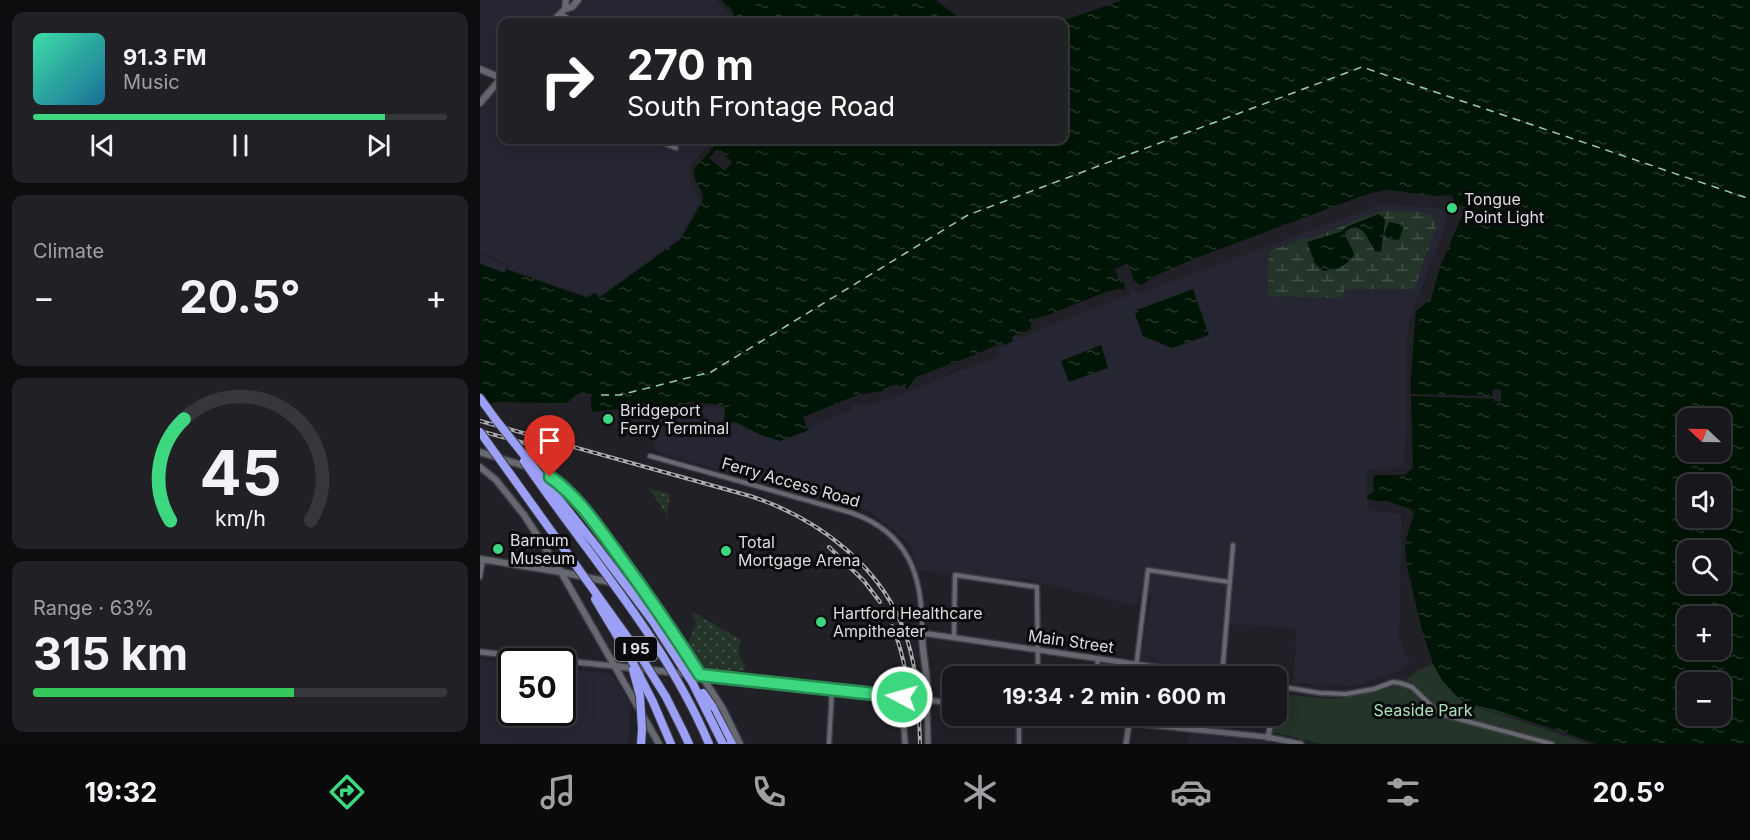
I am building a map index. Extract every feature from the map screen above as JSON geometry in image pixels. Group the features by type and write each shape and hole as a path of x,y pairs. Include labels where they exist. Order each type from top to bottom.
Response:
{"highway":[{"name":"I 95","path":"480,398 658,649 686,696 709,744"},
{"path":"496,420 608,561 712,706 732,744"},
{"name":"I 95","path":"480,432 646,665 688,744"},
{"path":"582,573 653,702 671,744"},
{"path":"619,638 636,682 641,703 641,744"},
{"path":"673,651 693,682 723,744"}],"main road":[{"path":"563,11 566,0"},
{"path":"556,18 578,0"},
{"path":"480,69 498,76"},
{"path":"480,103 498,83"},
{"path":"480,452 534,468 565,488 587,513 644,590 723,709 740,744"},
{"path":"480,467 496,480 524,515 561,572 659,744"},
{"path":"481,560 561,572 644,590"},
{"name":"Ferry Access Road","path":"922,633 922,653 928,681 927,700"},
{"path":"614,666 927,700"}],"street":[{"path":"563,11 569,18"},
{"path":"666,144 676,148"},
{"name":"Ferry Access Road","path":"650,456 852,513 877,525 897,543 912,563 920,594 922,633"},
{"path":"1223,666 1233,545"},
{"path":"480,576 481,560"},
{"path":"1136,664 1148,570 1229,582"},
{"path":"954,637 955,575 1037,587 1038,666"},
{"name":"Main Street","path":"922,633 1149,666"},
{"path":"480,652 614,666"},
{"path":"1097,666 1098,659"},
{"path":"1287,688 1338,694 1359,692 1400,682 1412,687 1440,714 1552,744"},
{"path":"829,744 832,690"},
{"path":"902,697 905,744"},
{"path":"928,744 927,700 942,702"},
{"path":"1019,726 1019,744"},
{"path":"1126,744 1129,726"},
{"path":"1157,726 1268,738 1301,744"},
{"path":"1268,738 1270,726"}],"shaded area":[{"path":"480,0 565,0 550,18 498,18 498,75 480,67"},
{"path":"577,0 715,0 732,18 561,18"},
{"path":"498,86 498,144 710,144 689,167 691,183 700,201 680,238 600,296 595,291 586,296 508,269 509,264 480,253 480,106"},
{"path":"1383,201 1443,206 1450,215 1446,233 1410,320 1407,335 1407,467 1402,510 1399,638 1409,663 1397,672 1353,686 1293,683 1297,628 1227,624 1224,666 1176,666 1142,661 1140,660 1151,596 1139,594 1137,606 1021,578 1020,580 918,570 910,544 868,510 800,494 657,452 653,443 659,412 687,413 689,406 725,408 724,420 780,441 809,430 811,423 847,404 999,356 996,349 1012,341 1011,337 1018,334 1019,337 1132,283 1139,291 1254,251"},
{"path":"480,255 508,265 505,273 480,264"},
{"path":"480,659 498,661 498,726 576,726 576,670 612,674 629,702 629,740 627,744 480,744"},
{"path":"1188,733 1260,741 1280,744 1187,744"}],"green space":[{"path":"1380,211 1420,212 1431,215 1437,225 1414,289 1345,289 1341,298 1268,296 1269,251 1312,238"},
{"path":"648,488 670,494 667,519 665,517 667,514"},
{"path":"691,611 741,640 739,654 746,666 743,671 701,669 687,647 696,623"},
{"name":"Seaside Park","path":"1433,664 1442,680 1468,704 1496,710 1595,744 1321,744 1273,732 1274,726 1287,726 1287,695 1334,699 1376,692 1400,684 1417,671"}],"water":[{"path":"721,0 936,0 959,18 735,18 732,10"},
{"path":"1103,0 1750,0 1750,744 1595,744 1496,710 1468,704 1457,697 1442,680 1433,664 1421,627 1406,562 1402,510 1390,510 1367,498 1367,495 1369,494 1370,472 1404,470 1416,308 1450,221 1447,209 1383,201 1139,291 1128,285 1127,293 1019,337 1018,334 1012,337 1013,341 996,349 999,356 875,401 854,402 812,423 809,430 780,441 761,435 738,423 724,420 725,408 721,405 689,406 687,410 662,410 654,405 592,412 590,393 577,394 567,403 497,402 480,406 480,264 505,273 506,269 587,298 595,293 599,298 681,239 703,200 694,169 716,144 1068,144 1068,18 1057,18"},
{"path":"1379,214 1385,221 1381,252 1375,251 1364,232 1351,228 1345,232 1354,256 1351,260 1328,271 1323,271 1315,264 1307,242 1340,232 1348,226"},
{"path":"1389,222 1404,225 1399,240 1386,239 1384,234"},
{"path":"1193,289 1209,335 1172,348 1143,336 1134,311"},
{"path":"1101,345 1108,368 1069,382 1061,361"}],"pier":[{"path":"1100,0 1123,0 1068,19 1041,18 1056,12 1065,13"},
{"path":"717,149 732,162 725,171 709,158"},
{"path":"1388,190 1438,196 1452,195 1455,204 1466,207 1440,267 1431,299 1413,316 1414,307 1447,216 1442,209 1383,204 1140,294 1130,287 1130,294 1125,300 1126,296 1020,339 1019,337 1020,333 1031,329 1031,320 1103,293 1117,289 1125,290 1124,282 1120,283 1115,269 1128,263 1134,278 1132,279 1141,285 1154,276 1196,258 1370,193"},
{"path":"1002,342 1004,345 996,349 999,356 993,360 948,374 929,384 874,404 853,405 850,411 813,424 808,431 803,417 857,395 883,391 897,384 898,386 907,383 905,388 907,389 916,377"},
{"path":"1410,363 1411,394 1492,396 1493,389 1501,390 1501,402 1494,401 1494,399 1411,396 1413,468 1405,475 1373,477 1374,491 1368,495 1366,484 1368,470 1404,466"},
{"path":"689,402 725,405 724,420 724,409 721,407 688,407 687,413 670,415 657,410 654,405 678,405"},
{"path":"1367,498 1387,501 1411,509 1414,514 1406,540 1404,568 1401,514 1371,510 1367,504"},
{"path":"1465,705 1564,732 1596,744 1589,744"}],"ferry route":[{"path":"601,395 620,395 711,372 968,215 1362,67 1750,199"}],"railway":[{"path":"480,421 750,496 800,518 824,532 866,568 897,613 914,665 920,744"},
{"path":"480,431 554,451"},
{"path":"829,547 864,581 880,602"},
{"path":"892,626 904,662 909,699"}],"place":[{"name":"Tongue Point Light","path":"1452,208"},
{"name":"Bridgeport Ferry Terminal","path":"608,419"},
{"name":"Barnum Museum","path":"498,549"},
{"name":"Total Mortgage Arena","path":"726,551"},
{"name":"Hartford Healthcare Ampitheater","path":"821,622"}],"route":[{"path":"550,477 565,488 587,513 644,590 700,675 902,697"}]}
